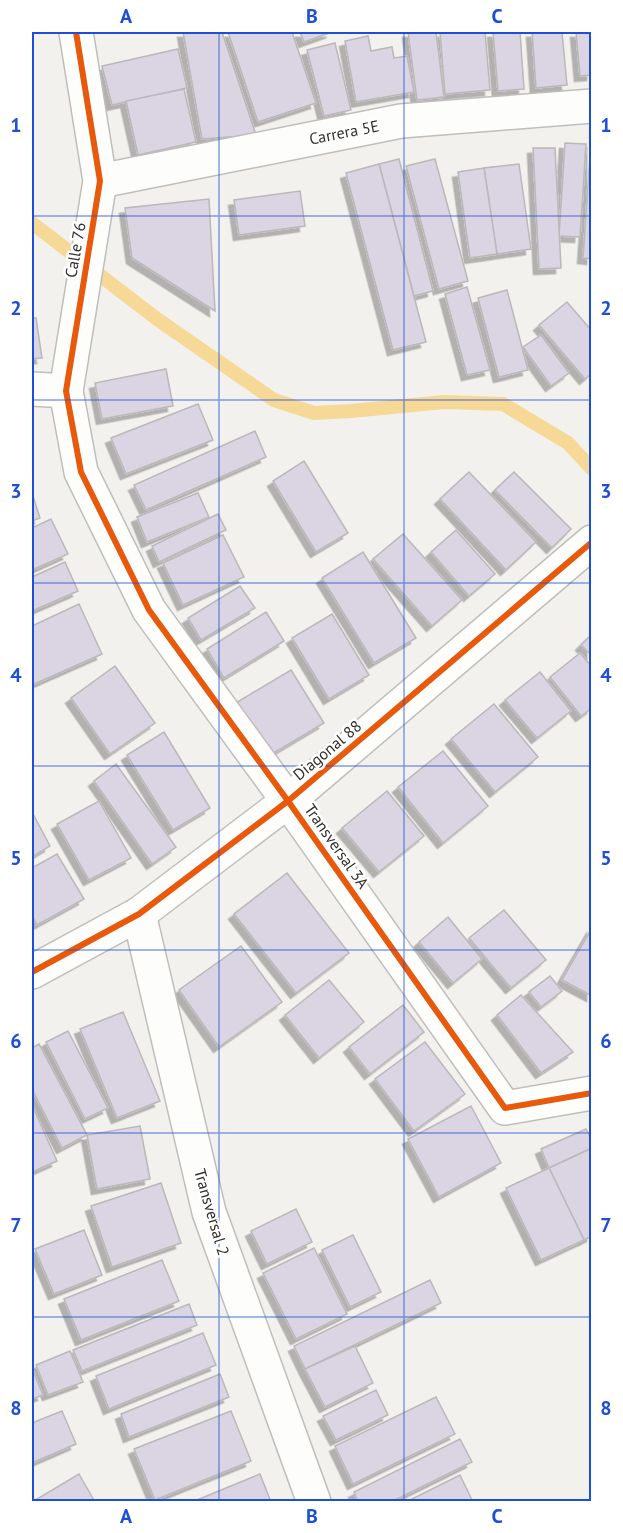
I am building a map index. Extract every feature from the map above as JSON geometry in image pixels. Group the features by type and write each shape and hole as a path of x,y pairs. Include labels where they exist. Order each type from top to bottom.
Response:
{"street":[{"name":"Calle 76","path":"76,32 100,181 66,391 81,472"},
{"name":"Carrera 5E","path":"100,181 401,121 591,106"},
{"path":"32,389 66,391"},
{"name":"Transversal 3A","path":"81,472 149,610 288,801 505,1108 591,1093"},
{"name":"Diagonal 88","path":"32,972 139,914 288,801 591,543"},
{"name":"Transversal 2","path":"139,914 209,1212 314,1502"}],"building":[{"path":"183,32 222,32 256,135 202,139"},
{"path":"228,32 292,32 316,103 258,122"},
{"path":"300,32 332,32 304,42"},
{"path":"408,32 436,32 444,97 417,100"},
{"path":"440,32 485,32 490,90 445,94"},
{"path":"493,32 520,32 524,89 498,91"},
{"path":"532,32 562,32 567,85 536,88"},
{"path":"576,32 592,32 592,75 580,76"},
{"path":"368,36 371,51 392,47 394,58 407,56 414,92 356,102 345,41"},
{"path":"335,43 351,110 324,116 307,50"},
{"path":"178,49 187,88 112,105 102,66"},
{"path":"184,89 196,142 138,155 126,101"},
{"path":"592,142 592,259 583,258"},
{"path":"565,143 586,144 580,237 559,236"},
{"path":"533,148 555,148 561,268 539,269"},
{"path":"399,159 433,291 414,296 379,164"},
{"path":"435,159 468,281 439,289 406,166"},
{"path":"379,164 426,342 393,350 346,173"},
{"path":"519,164 531,249 497,254 484,168"},
{"path":"484,168 497,254 470,258 458,172"},
{"path":"300,191 305,226 239,235 234,200"},
{"path":"209,199 215,311 132,258 125,208"},
{"path":"467,287 490,370 467,375 445,294"},
{"path":"507,290 528,370 499,377 478,298"},
{"path":"567,302 592,331 592,373 585,379 539,325"},
{"path":"32,318 36,318 42,358 32,359"},
{"path":"541,335 569,373 551,386 523,347"},
{"path":"166,369 173,406 102,419 95,383"},
{"path":"198,404 213,440 126,474 111,438"},
{"path":"255,431 266,457 146,510 134,485"},
{"path":"304,461 348,533 316,552 273,481"},
{"path":"469,472 536,542 506,570 440,499"},
{"path":"514,472 571,529 552,548 495,490"},
{"path":"32,493 40,518 32,521"},
{"path":"198,493 209,517 147,542 137,517"},
{"path":"218,514 226,530 159,562 152,546"},
{"path":"51,519 68,554 32,570 32,528"},
{"path":"456,530 495,574 469,596 431,552"},
{"path":"403,534 462,600 432,626 373,559"},
{"path":"223,535 244,577 183,605 163,563"},
{"path":"363,552 416,638 374,663 322,578"},
{"path":"65,562 78,591 32,611 32,577"},
{"path":"240,586 255,608 201,640 188,618"},
{"path":"79,604 102,654 32,685 32,626"},
{"path":"266,612 284,641 224,678 207,649"},
{"path":"332,614 369,675 329,699 292,638"},
{"path":"592,634 592,656 581,645"},
{"path":"580,653 592,667 592,708 581,716 550,677"},
{"path":"115,666 155,723 110,754 71,698"},
{"path":"291,670 324,723 267,757 234,704"},
{"path":"540,672 571,711 537,738 505,700"},
{"path":"494,704 538,757 495,792 451,739"},
{"path":"164,732 210,808 173,830 127,755"},
{"path":"443,751 488,806 443,843 398,787"},
{"path":"116,764 176,847 152,864 94,781"},
{"path":"387,791 424,836 379,872 342,828"},
{"path":"99,801 131,858 89,880 57,824"},
{"path":"32,812 50,846 32,857"},
{"path":"57,854 84,899 37,925 32,915 32,868"},
{"path":"287,873 349,953 296,993 234,914"},
{"path":"504,910 546,960 511,988 469,938"},
{"path":"448,917 482,959 453,983 419,942"},
{"path":"592,928 592,996 562,980"},
{"path":"241,946 282,1002 219,1047 179,990"},
{"path":"550,976 562,991 541,1007 529,992"},
{"path":"329,980 364,1022 319,1058 285,1015"},
{"path":"521,995 573,1052 541,1073 497,1015"},
{"path":"403,1005 424,1032 370,1074 349,1047"},
{"path":"123,1012 160,1101 117,1118 80,1029"},
{"path":"68,1031 108,1108 85,1119 46,1042"},
{"path":"425,1042 465,1094 414,1131 375,1079"},
{"path":"39,1044 87,1135 62,1148 32,1089 32,1048"},
{"path":"32,1105 57,1161 32,1172"},
{"path":"471,1106 501,1163 439,1197 408,1139"},
{"path":"140,1126 150,1179 97,1189 87,1135"},
{"path":"586,1129 592,1141 592,1148 549,1168 541,1149"},
{"path":"592,1148 592,1236 584,1240 549,1168"},
{"path":"549,1168 584,1240 541,1260 506,1188"},
{"path":"161,1183 181,1243 112,1267 91,1206"},
{"path":"296,1209 312,1242 267,1264 251,1231"},
{"path":"84,1230 102,1275 54,1294 35,1249"},
{"path":"353,1235 381,1292 350,1307 322,1250"},
{"path":"314,1248 347,1314 296,1339 263,1273"},
{"path":"162,1260 179,1301 81,1340 64,1299"},
{"path":"430,1280 441,1303 305,1369 294,1346"},
{"path":"189,1304 197,1325 82,1371 73,1350"},
{"path":"203,1333 216,1365 109,1409 96,1376"},
{"path":"355,1346 373,1383 325,1407 305,1369"},
{"path":"70,1351 83,1382 48,1395 36,1365"},
{"path":"32,1368 43,1395 32,1399"},
{"path":"220,1374 229,1397 129,1437 121,1414"},
{"path":"376,1390 388,1415 336,1440 323,1416"},
{"path":"436,1397 455,1434 353,1484 335,1446"},
{"path":"62,1411 76,1444 32,1463 32,1423"},
{"path":"231,1411 251,1461 155,1500 134,1449"},
{"path":"460,1439 472,1462 391,1502 358,1502 354,1492"},
{"path":"79,1474 95,1502 32,1502"},
{"path":"260,1474 271,1502 192,1502"},
{"path":"460,1475 473,1502 406,1502"}],"waterway":[{"path":"32,223 157,319 274,400 314,413 444,402 503,404 568,443 592,469"}],"cycle path":[{"path":"76,32 100,181 66,391 81,472 149,610 288,801 505,1108 592,1093"},
{"path":"32,972 139,914 288,801 592,542"}]}
